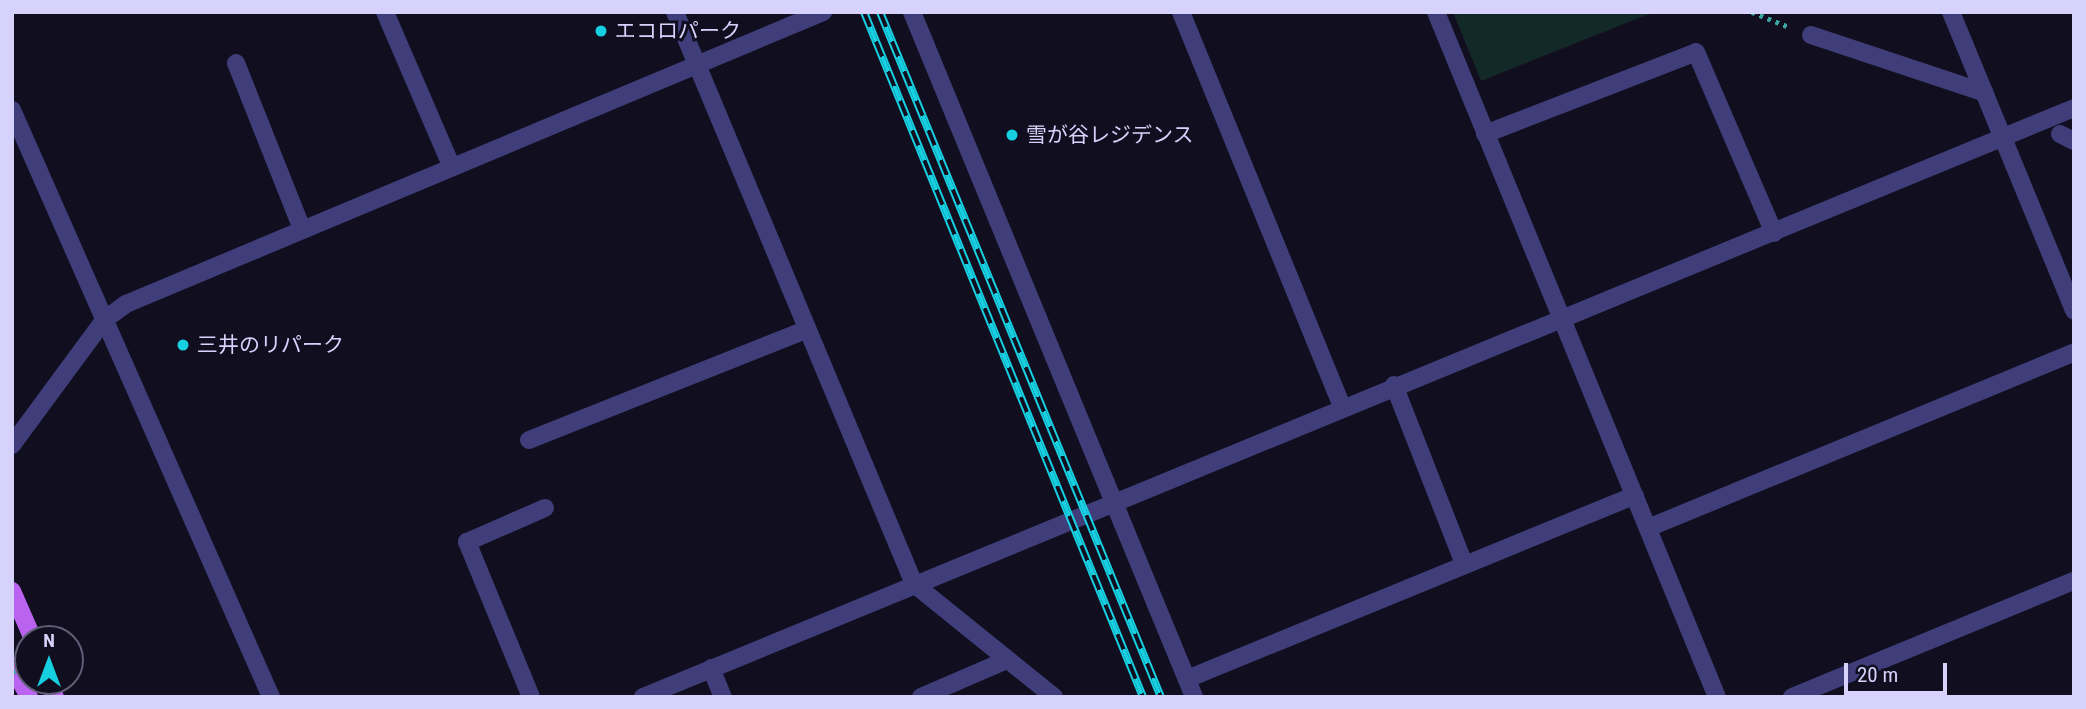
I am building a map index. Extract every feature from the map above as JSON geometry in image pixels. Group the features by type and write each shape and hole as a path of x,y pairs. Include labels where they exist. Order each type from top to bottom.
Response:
{"main road":[{"path":"12,591 27,625"},
{"path":"12,666 29,697"}],"street":[{"path":"385,12 450,165"},
{"path":"675,12 914,584 1054,697"},
{"path":"12,445 104,320 126,304 450,165 698,66 823,12"},
{"path":"912,12 1194,697"},
{"path":"1181,12 1342,407"},
{"path":"1436,12 1717,697"},
{"path":"1951,12 2072,305"},
{"path":"1811,35 1985,93"},
{"path":"1486,135 1696,52 1774,233"},
{"path":"236,63 302,229"},
{"path":"643,697 1112,501 1562,316 1774,233 2074,108"},
{"path":"12,110 271,697"},
{"path":"529,440 806,330"},
{"path":"1648,528 2074,352"},
{"path":"1394,385 1464,564"},
{"path":"1187,679 1635,495"},
{"path":"531,697 467,542 545,508"},
{"path":"1792,697 2074,581"},
{"path":"921,697 1007,660"},
{"path":"710,668 723,697"}],"path":[{"path":"1752,12 1811,35"}],"green space":[{"path":"1453,12 1654,12 1481,81"}],"railway":[{"path":"864,12 1143,697"},
{"path":"880,12 1161,697"}],"place":[{"name":"エコロパーク","path":"601,31"},
{"name":"雪が谷レジデンス","path":"1012,135"},
{"name":"三井のリパーク","path":"183,345"}]}
